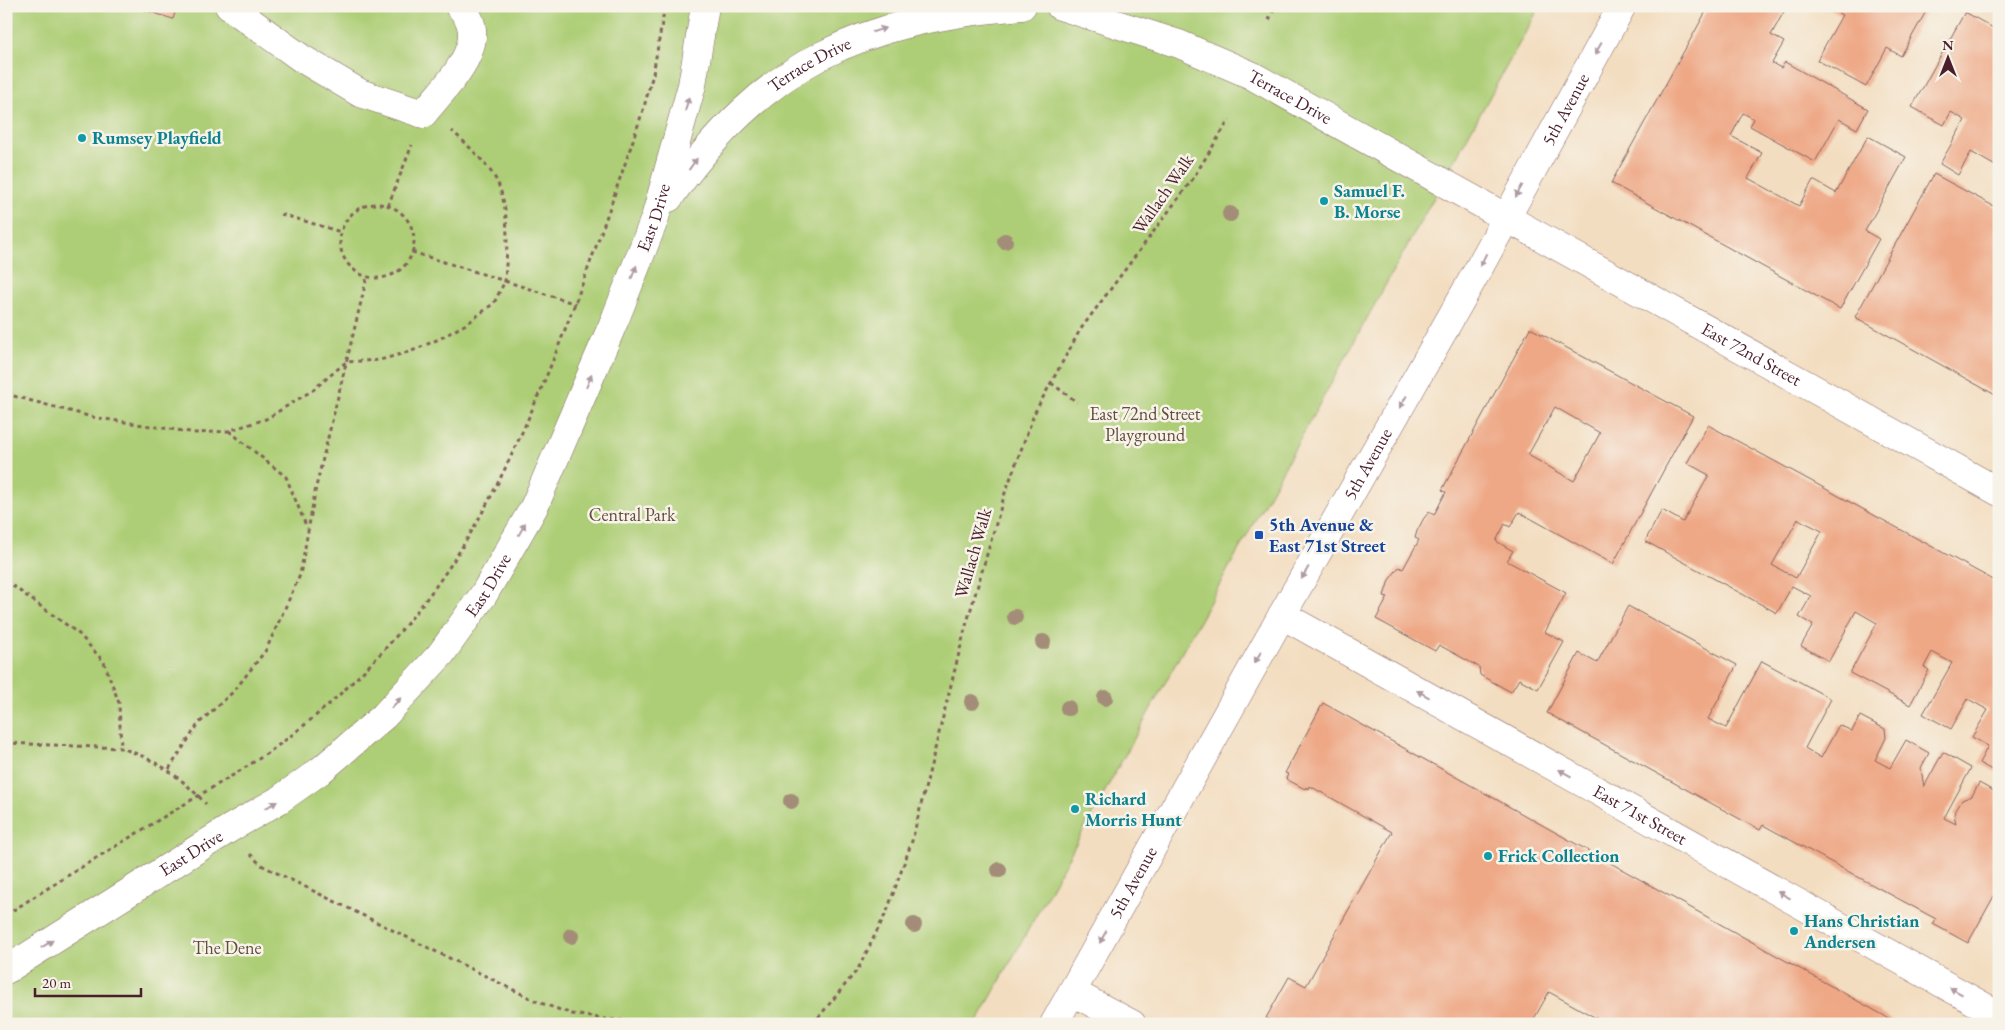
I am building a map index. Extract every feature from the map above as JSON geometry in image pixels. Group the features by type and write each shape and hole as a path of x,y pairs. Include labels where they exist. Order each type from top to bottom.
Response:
{"street":[{"path":"229,6 301,58 360,93 423,114 460,67 472,47 473,31 458,6"},
{"name":"East Drive","path":"6,970 279,800 320,771 384,716 440,654 502,567 534,508 616,318 655,218 692,85 706,6"},
{"name":"Terrace Drive","path":"655,218 697,158 725,128 752,101 777,82 807,64 842,45 903,23 947,14 1022,6"},
{"name":"Terrace Drive","path":"1060,6 1179,44 1251,75 1505,217"},
{"name":"5th Avenue","path":"1054,1024 1282,615 1479,268 1505,217 1622,6"},
{"name":"East 72nd Street","path":"1505,217 1999,492"},
{"name":"East 71st Street","path":"1282,615 1999,1015"},
{"path":"1072,992 1132,1024"}],"path":[{"path":"6,915 251,765 321,710 385,650 440,580 467,538 503,471 532,410 576,304 644,107 653,74 665,6"},
{"path":"1269,20 1275,6"},
{"path":"6,394 92,418 196,434 228,431 266,419 313,390 346,362 380,360 412,351 468,323 494,303 505,281 508,232 499,184 475,152 447,126 423,114 388,206"},
{"name":"Wallach Walk","path":"813,1024 858,968 887,910 912,841 965,629 1005,493 1035,412 1080,330 1192,180 1229,120"},
{"path":"377,204 388,206 402,214 409,224 413,235 412,252 404,267 395,273 384,277 367,277 352,268 345,260 340,243 341,232 349,218 361,207 377,204"},
{"path":"281,214 341,232"},
{"path":"412,252 576,304"},
{"path":"169,769 199,723 234,691 266,650 300,575 308,529 367,277"},
{"path":"1051,383 1077,402"},
{"path":"228,431 286,477 308,529"},
{"path":"6,581 79,634 104,662 119,703 121,748"},
{"path":"6,743 121,748 139,754 169,769 198,796"},
{"path":"261,865 538,1002 572,1014 605,1019 670,1024"}],"green space":[{"name":"Central Park","path":"6,6 1540,6 976,1024 6,1024"}],"building":[{"path":"132,6 177,6 173,19"},
{"path":"1709,6 1787,6 1771,35 1784,42 1772,63 1781,68 1785,62 1868,109 1857,129 1839,119 1815,162 1750,126 1754,119 1743,113 1731,136 1762,153 1748,178 1799,206 1813,180 1836,193 1868,136 1906,157 1865,231 1879,239 1840,309 1611,183"},
{"path":"1826,6 1929,6 1901,56 1887,48 1866,87 1817,60 1842,15"},
{"path":"1965,12 1997,30 1999,26 1999,168 1971,152 1958,175 1940,164 1965,120 1951,112 1944,125 1912,107"},
{"path":"1934,174 1999,209 1999,397 1855,317"},
{"path":"1530,328 1693,416 1613,564 1519,512 1510,527 1505,524 1496,541 1513,551 1507,561 1566,593 1545,632 1564,642 1538,689 1519,679 1511,692 1480,675 1479,667 1439,645 1435,651 1376,619 1388,597 1384,596 1389,580 1399,567 1403,569 1419,540 1415,538 1424,518 1429,512 1434,515 1446,492 1442,490","holes":["1555,407 1600,433 1574,481 1528,455"]},
{"path":"1708,425 1999,583 1999,774 1979,763 1988,746 1972,737 1988,710 1968,699 1951,729 1923,714 1952,663 1932,652 1924,667 1929,670 1910,705 1850,673 1877,623 1856,611 1829,661 1801,646 1813,625 1799,617 1811,596 1792,586 1777,613 1645,541 1662,510 1683,522 1709,475 1687,463","holes":["1798,519 1822,531 1796,578 1772,565"]},
{"path":"1628,606 1737,665 1708,719 1726,728 1762,661 1831,699 1805,748 1821,758 1839,725 1852,731 1860,716 1885,729 1886,738 1875,760 1890,768 1906,740 1929,753 1921,768 1924,787 1943,752 1971,768 1944,818 1956,824 1954,814 1962,800 1972,796 1979,783 1999,794 1999,887 1968,943 1933,924 1936,919 1763,825 1760,830 1547,713 1579,653 1597,663"},
{"name":"Frick Collection","path":"1323,703 1899,1024 1607,1024 1549,992 1531,1024 1277,1024 1266,1018 1289,977 1306,986 1392,832 1310,786 1309,789 1306,787 1305,789 1286,779 1288,774 1285,773"}],"place":[{"name":"Rumsey Playfield","path":"82,138"},
{"name":"Samuel F. B. Morse","path":"1324,201"},
{"name":"5th Avenue & East 71st Street","path":"1259,535"},
{"name":"Richard Morris Hunt","path":"1075,809"},
{"name":"Frick Collection","path":"1488,856"},
{"name":"Hans Christian Andersen","path":"1794,931"}],"park label":[{"name":"East 72nd Street Playground","path":"1145,424"},
{"name":"The Dene","path":"227,948"}]}
